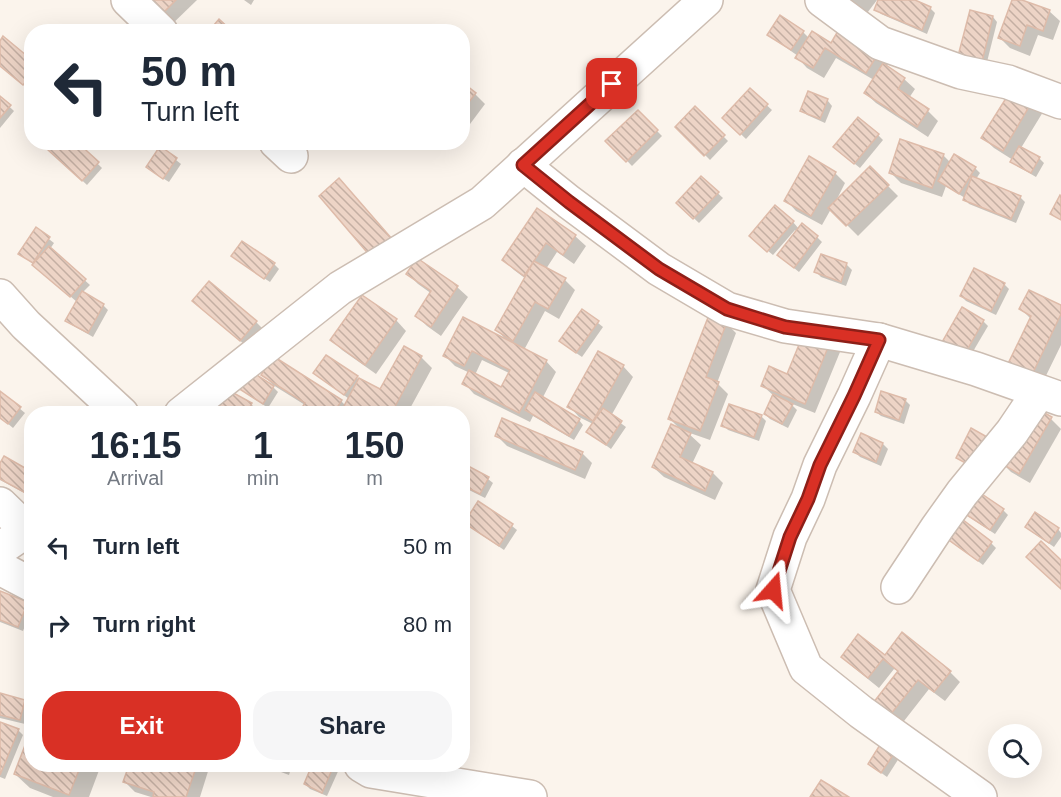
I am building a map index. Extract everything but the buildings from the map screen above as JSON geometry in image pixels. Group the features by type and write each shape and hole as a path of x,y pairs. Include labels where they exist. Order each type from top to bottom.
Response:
{"street":[{"path":"128,0 153,24"},
{"path":"191,406 340,288 482,203 706,0"},
{"path":"822,0 880,43 961,72 1008,82 1061,102"},
{"path":"523,165 659,269 727,309 785,327 879,340 976,369 1050,395 1012,432 949,510 898,587"},
{"path":"0,296 26,325 113,406"},
{"path":"879,340 820,465 808,499 790,537 773,590 806,668 861,712 980,797"},
{"path":"0,504 24,525"},
{"path":"0,549 24,532"},
{"path":"0,568 24,581"},
{"path":"377,772 530,797"}],"route":[{"path":"612,84 523,165 659,269 727,309 785,327 879,340 820,465 808,499 790,537 773,590"}]}
